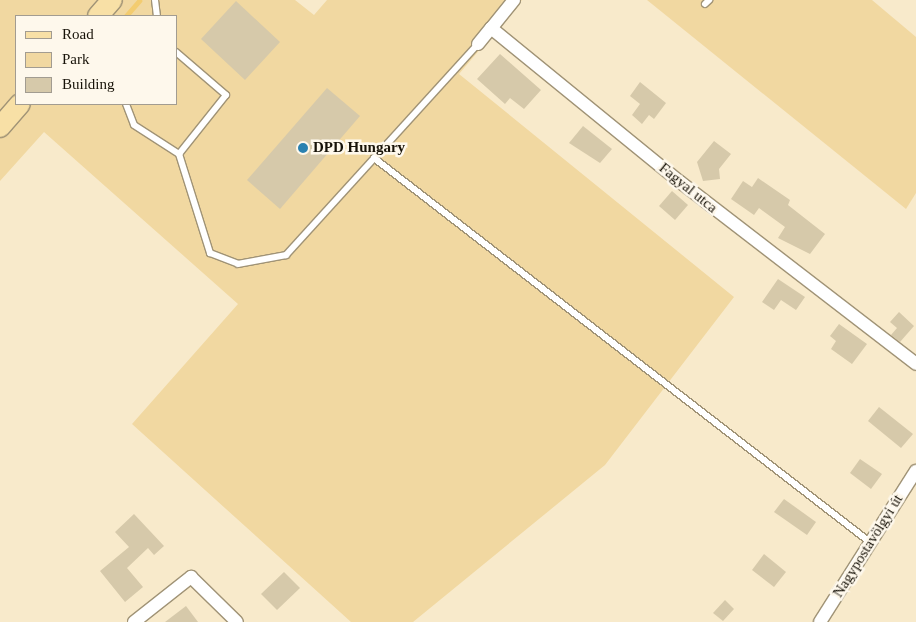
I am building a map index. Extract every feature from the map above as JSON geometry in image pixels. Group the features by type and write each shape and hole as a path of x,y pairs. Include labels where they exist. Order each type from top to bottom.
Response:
{"main road":[{"path":"99,15 112,0"},
{"path":"0,127 19,105"}],"street":[{"path":"478,44 514,0"},
{"name":"Fagyal utca","path":"491,28 680,182 916,364"},
{"name":"Nagypostavölgyi út","path":"820,622 916,471"},
{"path":"134,622 191,577 237,622"}],"lane":[{"path":"155,0 157,15"},
{"path":"126,105 134,125 179,154 210,252 238,264 286,255 478,44"},
{"path":"178,54 226,95 179,154"},
{"path":"374,158 870,543"}],"green space":[{"path":"0,0 295,0 314,15 327,0 522,0 459,74 734,297 605,465 413,622 351,622 132,424 238,304 44,132 0,181"},
{"path":"647,0 872,0 916,37 916,193 906,209"}],"building":[{"path":"236,1 280,42 245,80 201,39"},
{"path":"500,54 541,90 524,109 510,98 505,104 477,79"},
{"path":"640,82 666,103 654,119 649,115 642,124 632,115 640,104 630,96"},
{"name":"DPD Hungary","path":"327,88 360,116 280,209 247,180"},
{"path":"583,126 612,149 600,163 569,143"},
{"path":"714,141 731,154 719,169 720,179 703,181 697,162"},
{"path":"758,178 790,200 788,205 825,234 810,254 778,238 785,227 759,208 754,215 731,199 743,181 752,187"},
{"path":"672,191 688,205 675,220 659,206"},
{"path":"778,279 805,297 796,310 781,300 774,310 762,302"},
{"path":"899,312 914,326 900,342 891,335 897,328 890,322"},
{"path":"839,324 867,344 852,364 831,349 836,341 830,336"},
{"path":"879,407 913,434 901,448 868,421"},
{"path":"860,459 882,474 871,489 850,473"},
{"path":"784,499 816,522 807,535 774,512"},
{"path":"134,514 164,546 154,555 148,548 127,568 143,587 125,602 100,571 129,547 115,532"},
{"path":"764,554 786,572 774,587 752,570"},
{"path":"284,572 300,588 277,610 261,594"},
{"path":"725,600 734,609 723,621 713,613"},
{"path":"186,606 198,622 165,622"}],"waterway":[{"path":"127,15 139,1"}],"place":[{"name":"DPD Hungary","path":"303,148"}]}
